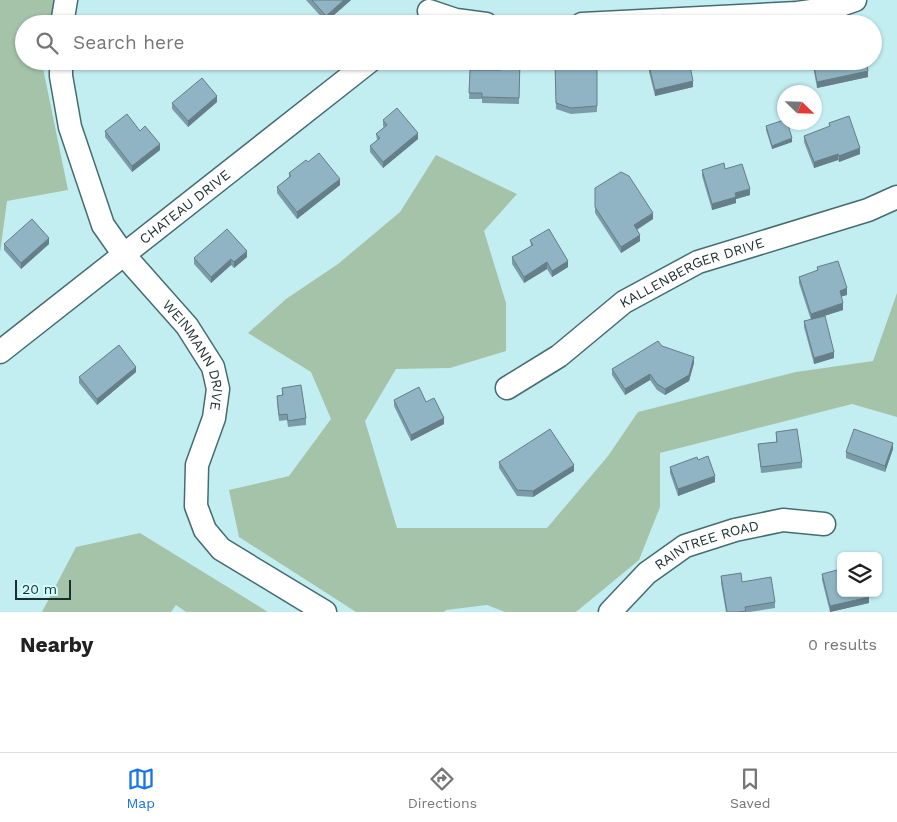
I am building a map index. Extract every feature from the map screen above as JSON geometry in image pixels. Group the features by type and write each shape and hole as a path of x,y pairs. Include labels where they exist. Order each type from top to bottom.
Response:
{"street":[{"path":"64,15 66,0"},
{"path":"758,15 797,13 832,8 855,0"},
{"name":"WEINMANN DRIVE","path":"61,70 70,127 103,225 124,255 188,326 212,367 218,389 214,418 197,465 196,506 206,530 221,549 325,612"},
{"name":"CHATEAU DRIVE","path":"0,352 359,70"},
{"name":"KALLENBERGER DRIVE","path":"508,388 559,356 624,302 698,262 868,210 897,197"},
{"name":"RAINTREE ROAD","path":"610,612 647,573 685,546 735,530 783,520 824,524"}],"green space":[{"path":"0,0 55,0 52,15 15,15 15,70 43,70 68,190 7,201 0,253"},
{"path":"436,155 517,194 484,231 506,303 506,351 450,368 396,369 365,421 397,528 547,528 608,456 638,412 796,372 873,361 897,293 897,417 852,404 660,453 660,507 639,560 576,612 505,612 487,605 446,610 444,612 356,612 239,537 229,490 289,476 331,419 311,372 248,333 286,299 338,264 400,212"},
{"path":"140,533 268,612 186,612 176,605 171,612 42,612 76,547"}],"building":[{"path":"312,0 344,0 327,15"},
{"path":"470,70 520,70 519,98 482,97 482,93 469,93"},
{"path":"555,70 597,70 597,106 571,108 556,103"},
{"path":"650,70 691,70 693,81 655,90"},
{"path":"815,70 868,70 868,71 817,82"},
{"path":"202,78 217,96 188,121 172,103"},
{"path":"397,108 418,133 383,162 370,146 380,138 376,134 387,125 383,120"},
{"path":"127,114 140,131 145,126 160,144 132,166 105,131"},
{"path":"849,116 860,148 839,156 838,154 814,162 804,136 830,126 829,123"},
{"path":"777,122 777,130 790,130 792,138 772,146 766,126"},
{"path":"319,153 340,179 297,212 277,187 291,176 289,173"},
{"path":"724,163 725,169 742,164 750,189 735,193 736,197 712,204 702,170"},
{"path":"621,172 629,176 653,213 634,225 640,235 621,247 595,207 595,188"},
{"path":"32,219 49,238 21,263 4,244"},
{"path":"227,229 247,251 234,262 231,259 211,277 194,258"},
{"path":"549,229 568,261 552,271 547,262 524,277 512,257 533,245 530,240"},
{"path":"838,261 847,288 840,291 843,303 811,314 799,277 818,270 817,267"},
{"path":"825,316 834,352 814,358 804,321"},
{"path":"658,341 662,346 694,357 689,375 665,389 657,384 650,374 625,389 612,369"},
{"path":"119,345 136,367 97,399 79,377"},
{"path":"301,385 306,418 288,421 287,414 279,415 277,396 283,395 282,388"},
{"path":"419,387 426,402 434,398 444,418 411,435 394,400"},
{"path":"550,429 574,465 533,491 517,490 499,462"},
{"path":"797,429 802,462 761,467 758,444 777,442 776,432"},
{"path":"854,429 893,443 885,466 846,452"},
{"path":"708,456 715,476 678,489 670,467 697,457 698,460"},
{"path":"837,570 837,597 869,597 830,606 822,574"},
{"path":"741,573 742,582 771,577 775,602 745,607 746,611 727,612 721,576"}]}
